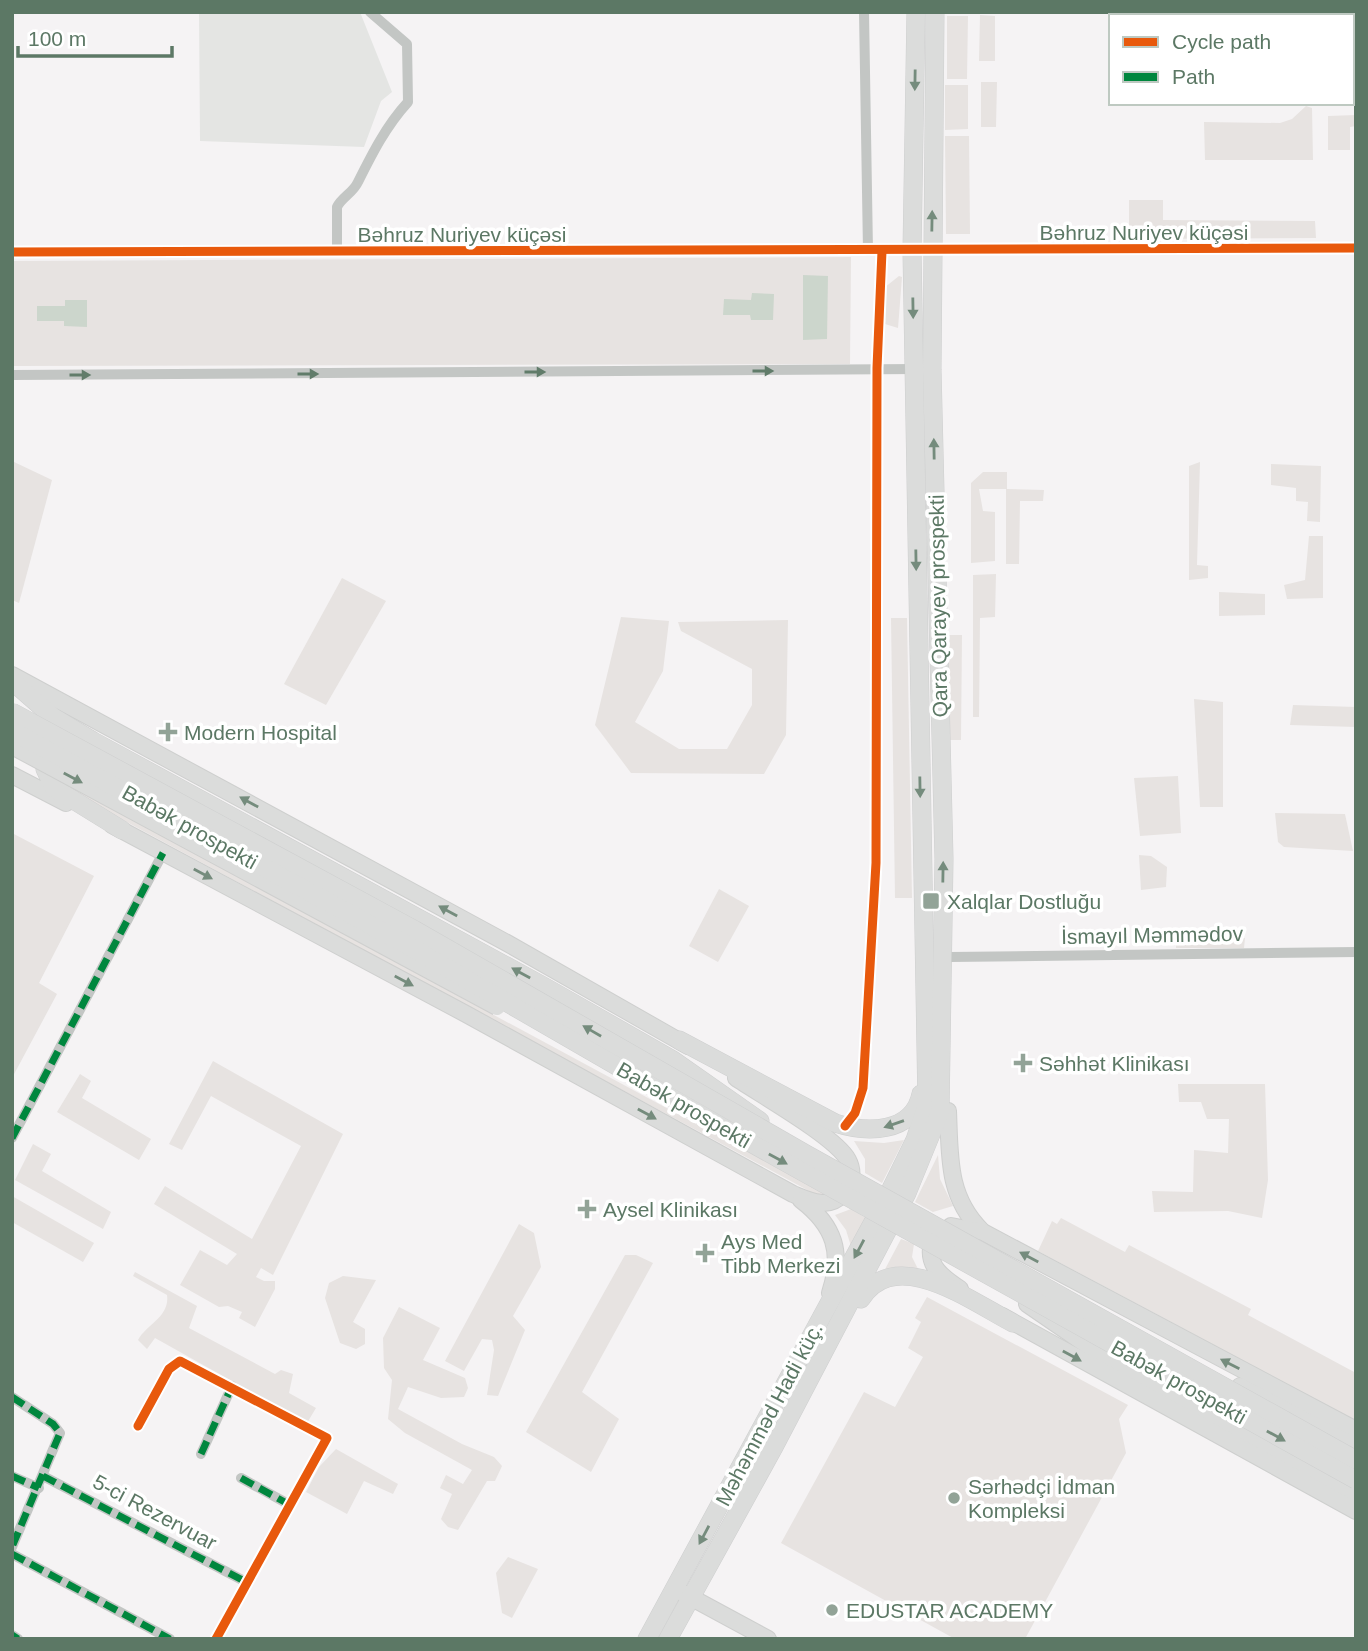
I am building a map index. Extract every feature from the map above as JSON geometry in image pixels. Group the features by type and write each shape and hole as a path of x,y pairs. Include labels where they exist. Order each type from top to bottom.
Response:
{"main road":[{"name":"Qara Qarayev prospekti","path":"899,1191 927,1104 912,251 916,12"},
{"name":"Qara Qarayev prospekti","path":"899,1191 940,1112 943,916 932,370 935,12"},
{"path":"12,675 679,1040 845,1126 867,1130 883,1128 903,1122 915,1111 921,1095 924,1020"},
{"path":"12,681 53,717 93,741 298,850 673,1060 806,1154"},
{"name":"Babək prospekti","path":"12,712 415,930 806,1154 987,1265 1356,1480"},
{"name":"Babək prospekti","path":"12,731 409,946 724,1128 1356,1461"},
{"path":"93,741 72,736 58,741 46,759 47,777 54,788 122,830"},
{"path":"12,747 724,1128"},
{"name":"Babək prospekti","path":"12,775 122,830 793,1194"},
{"path":"942,1004 948,1056 948,1111 953,1186 963,1210 983,1232"},
{"path":"679,1040 826,1139 847,1158 852,1172 851,1182 840,1198 824,1203 793,1194"},
{"path":"774,1447 797,1416 859,1301 925,1172 948,1111"},
{"name":"Məhəmməd Hadi küç.","path":"668,1639 774,1447 882,1242 899,1191"},
{"name":"Məhəmməd Hadi küç.","path":"648,1639 821,1319 899,1191"},
{"path":"793,1194 817,1214 833,1240 838,1257 821,1319"},
{"name":"Babək prospekti","path":"1356,1430 983,1232 958,1226 944,1229 932,1242 930,1258 947,1280 1013,1323 1356,1511"},
{"path":"987,1265 1356,1447"},
{"path":"987,1265 1129,1374 1356,1496"},
{"path":"859,1301 872,1283 880,1279 907,1275 931,1281 1013,1323"},
{"path":"675,1589 768,1639"}],"street":[{"path":"337,253 337,207 358,184 370,156 408,102 407,44 370,12"},
{"path":"864,12 868,251"},
{"name":"Bəhruz Nuriyev küçəsi","path":"12,252 212,249 337,253 1356,248"},
{"path":"845,1126 855,1113 863,1088 876,876 877,368 882,251"},
{"path":"12,375 877,368 932,370"},
{"path":"12,1138 163,853"},
{"path":"943,916 950,957 948,1056"},
{"name":"İsmayıl Məmmədov","path":"950,957 1356,952"},
{"path":"138,1426 174,1363 191,1364 327,1438 216,1639"},
{"path":"201,1454 232,1386"},
{"path":"12,1397 59,1429 59,1437 12,1547"},
{"name":"5-ci Rezervuar","path":"12,1476 41,1482 248,1583"},
{"path":"240,1478 290,1505"},
{"path":"12,1553 170,1639"},
{"path":"12,1635 18,1639"}],"shaded area":[{"path":"199,12 360,12 392,92 381,101 364,147 200,141"},
{"path":"980,15 995,16 995,61 979,61"},
{"path":"947,16 968,16 967,79 947,79"},
{"path":"981,82 997,82 996,127 981,127"},
{"path":"945,85 968,85 968,129 945,130"},
{"path":"1306,106 1312,108 1313,160 1205,160 1204,122 1280,123 1292,119"},
{"path":"1356,115 1356,126 1350,127 1350,150 1328,150 1328,116"},
{"path":"945,136 969,136 970,234 946,234"},
{"path":"1129,200 1163,200 1163,220 1315,221 1316,238 1129,239"},
{"path":"851,257 850,364 12,366 12,261"},
{"path":"803,275 828,276 827,339 803,340"},
{"path":"899,276 902,277 898,328 885,324 884,288"},
{"path":"752,293 774,294 773,320 751,320 750,315 723,315 724,299 751,300"},
{"path":"65,300 87,300 87,327 64,326 64,321 37,321 37,306 65,306"},
{"path":"12,461 52,480 19,603 12,600"},
{"path":"1200,462 1197,565 1208,566 1208,578 1189,580 1189,466"},
{"path":"1271,464 1321,466 1320,522 1307,521 1308,502 1296,501 1296,488 1271,485"},
{"path":"983,472 1007,472 1007,489 1044,490 1043,501 1020,501 1019,564 1006,564 1006,489 979,489 983,511 995,512 995,561 971,563 971,483"},
{"path":"1309,536 1323,536 1323,598 1287,599 1284,585 1305,580"},
{"path":"996,574 995,617 980,618 979,717 973,717 973,575"},
{"path":"342,578 386,601 326,705 284,684"},
{"path":"1219,592 1265,594 1265,615 1219,616"},
{"path":"621,617 669,621 663,671 635,722 679,749 727,749 752,705 752,669 681,631 678,622 788,620 786,735 764,774 631,773 595,725"},
{"path":"891,618 907,618 912,898 895,898"},
{"path":"948,635 962,635 961,740 947,740"},
{"path":"1194,699 1223,702 1223,807 1200,807"},
{"path":"1293,705 1356,707 1356,727 1290,725"},
{"path":"1178,776 1181,833 1140,836 1134,778"},
{"path":"54,778 828,1195 822,1198 99,807"},
{"path":"1275,813 1345,814 1353,851 1284,847 1278,842"},
{"path":"12,833 94,876 39,983 57,994 12,1078"},
{"path":"1139,855 1151,856 1167,867 1166,887 1141,890"},
{"path":"719,889 749,906 718,962 689,946"},
{"path":"1245,938 1244,948 1176,948 1176,939"},
{"path":"213,1061 343,1134 273,1275 261,1268 256,1277 264,1281 275,1281 275,1289 255,1327 239,1318 242,1312 228,1306 219,1307 180,1285 200,1250 227,1265 237,1254 154,1204 165,1186 252,1239 301,1146 211,1096 182,1150 169,1144"},
{"path":"80,1074 91,1081 82,1098 151,1139 139,1160 57,1112"},
{"path":"1178,1084 1265,1084 1268,1180 1262,1218 1228,1211 1154,1212 1152,1191 1193,1192 1194,1150 1228,1153 1229,1119 1207,1119 1201,1102 1179,1102"},
{"path":"904,1140 882,1183 865,1173 865,1159 854,1141 884,1143"},
{"path":"33,1144 51,1154 42,1171 111,1212 103,1229 15,1180"},
{"path":"938,1155 940,1179 953,1206 933,1212 915,1202"},
{"path":"12,1196 94,1243 83,1262 12,1222"},
{"path":"851,1209 869,1220 853,1253 846,1230 835,1215"},
{"path":"1061,1218 1125,1252 1129,1245 1251,1309 1248,1315 1356,1373 1356,1421 1038,1251 1052,1221 1057,1224"},
{"path":"519,1224 534,1233 541,1267 513,1316 525,1330 498,1396 487,1395 494,1350 492,1340 482,1339 464,1371 445,1361"},
{"path":"901,1239 914,1244 912,1257 918,1269 898,1267 883,1273"},
{"path":"625,1255 636,1255 653,1263 582,1392 619,1419 591,1472 526,1432"},
{"path":"135,1272 197,1306 189,1328 275,1374 281,1370 293,1374 289,1393 316,1408 307,1423 155,1338 147,1349 138,1340 162,1315 167,1295 133,1276"},
{"path":"343,1276 376,1280 353,1322 365,1329 365,1344 356,1349 340,1343 325,1298 329,1283"},
{"name":"Sərhədçi İdman Kompleksi","path":"927,1297 1128,1405 1119,1419 1126,1453 1025,1639 955,1639 781,1543 864,1392 895,1407 923,1357 908,1348 921,1322 915,1318"},
{"path":"399,1307 440,1328 423,1360 465,1378 468,1388 464,1397 441,1398 408,1387 398,1409 462,1444 494,1457 502,1466 495,1481 487,1481 458,1530 448,1527 441,1519 452,1494 440,1488 446,1475 463,1484 472,1470 405,1433 388,1419 392,1380 384,1368 383,1338"},
{"path":"336,1449 398,1484 393,1494 364,1481 347,1514 306,1492 319,1467"},
{"path":"508,1557 538,1569 512,1618 502,1613 496,1573"}],"marked path":[{"path":"12,1138 163,853"},
{"path":"201,1454 232,1386"},
{"path":"12,1397 53,1424 60,1433 12,1547"},
{"path":"12,1476 39,1488"},
{"path":"43,1476 248,1583"},
{"path":"241,1478 290,1505"},
{"path":"12,1554 170,1639"},
{"path":"12,1635 18,1639"}],"cycle path":[{"path":"12,252 1356,248"},
{"path":"845,1126 855,1113 863,1088 876,863 877,368 882,251"},
{"path":"138,1426 169,1369 180,1361 327,1438 216,1639"}],"place":[{"name":"Modern Hospital","path":"168,732"},
{"name":"Xalqlar Dostluğu","path":"931,901"},
{"name":"Səhhət Klinikası","path":"1023,1063"},
{"name":"Aysel Klinikası","path":"587,1209"},
{"name":"Ays Med Tibb Merkezi","path":"705,1253"},
{"name":"Sərhədçi İdman Kompleksi","path":"954,1498"},
{"name":"EDUSTAR ACADEMY","path":"832,1610"}]}
